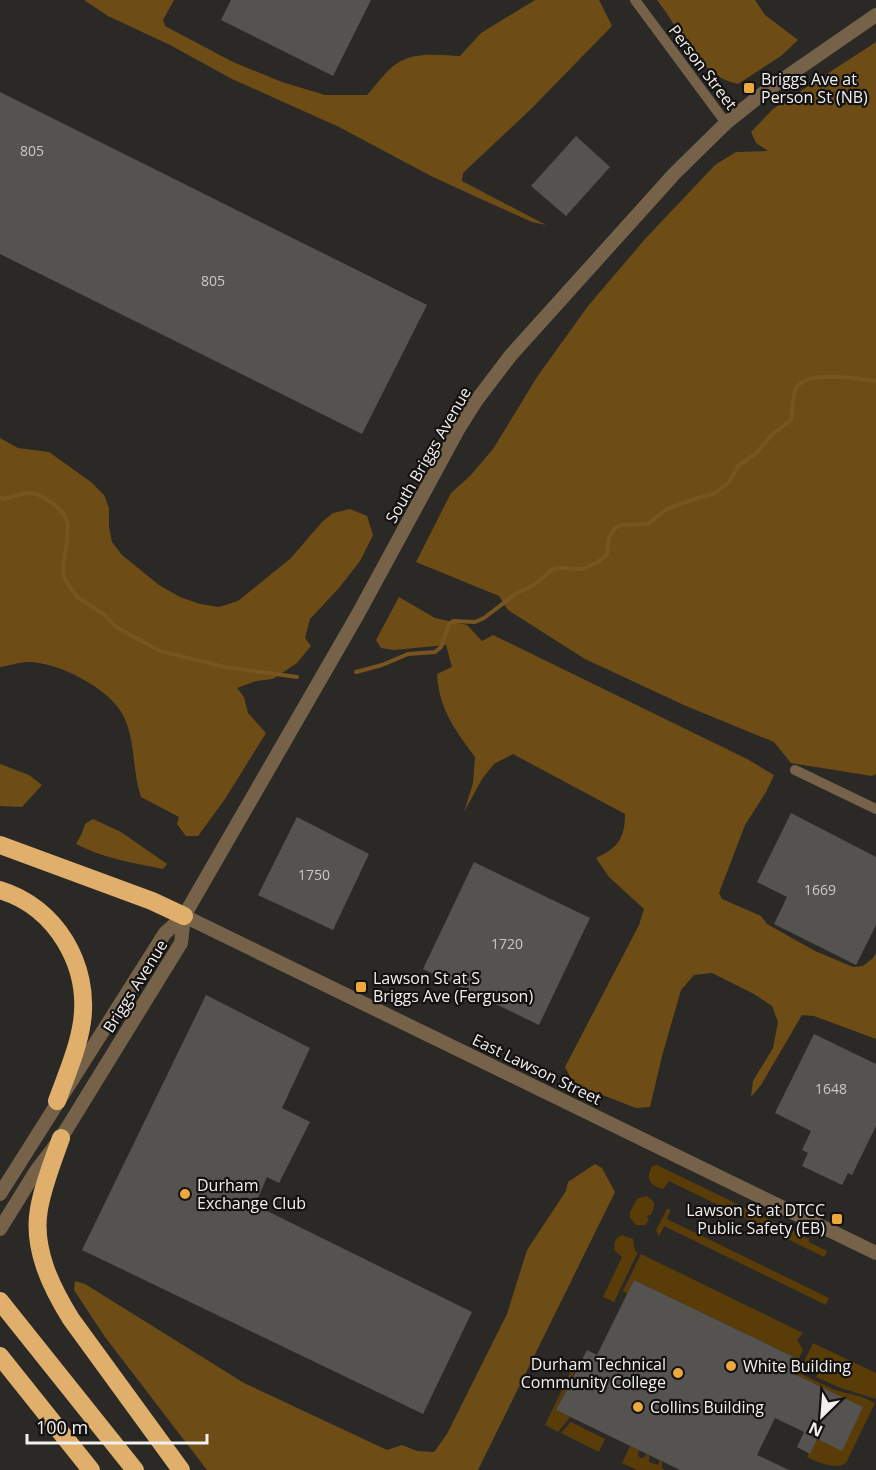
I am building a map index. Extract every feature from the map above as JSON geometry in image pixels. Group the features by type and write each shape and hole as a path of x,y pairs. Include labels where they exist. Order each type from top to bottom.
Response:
{"highway":[{"path":"0,845 152,901 184,916"},
{"path":"0,890 29,903 50,920 67,943 80,974 83,995 82,1025 57,1101"},
{"path":"61,1138 39,1210 38,1235 44,1262 56,1293 71,1319 181,1470"},
{"path":"3,1304 135,1470"},
{"path":"0,1356 91,1470"}],"street":[{"name":"Person Street","path":"635,0 726,123"},
{"name":"South Briggs Avenue","path":"184,916 342,643 448,447 476,402 526,338 675,173 726,123 766,91 876,15"},
{"path":"795,770 876,809"},
{"name":"Briggs Avenue","path":"0,1194 165,933 184,916"},
{"name":"Briggs Avenue","path":"0,1229 36,1171 61,1138 181,943 184,916"},
{"name":"East Lawson Street","path":"184,916 876,1253"}],"shaded area":[{"path":"84,0 174,0 163,20 165,26 233,62 282,82 325,95 367,95 392,67 411,57 419,55 460,56 481,33 535,0 599,0 612,26 531,109 463,173 462,181 546,225 532,222 431,176 339,127 232,79 170,45 108,16"},
{"path":"657,0 755,0 765,15 798,40 781,56 738,84 712,72 701,62"},
{"path":"876,42 876,774 872,776 791,763 774,742 686,706 585,659 508,610 499,596 416,562 451,493 470,476 493,449 537,377 588,306 646,238 715,165 736,152 768,151 756,143 751,132 773,109"},
{"path":"0,438 18,448 49,452 91,482 104,495 109,508 112,542 122,555 159,585 180,597 200,604 219,607 238,601 291,558 322,522 333,513 350,509 367,516 373,535 360,561 310,619 305,638 311,646 297,663 273,679 256,681 237,688 244,697 248,713 266,733 225,799 198,836 186,836 177,824 179,817 141,797 127,725 116,705 106,695 82,678 54,666 28,662 0,667"},
{"path":"399,597 435,618 467,625 482,641 493,635 747,759 774,775 745,825 719,893 722,899 761,916 767,924 815,951 853,967 863,966 876,953 876,1039 814,1016 802,1015 761,1085 751,1097 753,1081 773,1048 778,1022 772,1006 754,994 712,973 694,975 681,990 650,1107 636,1108 574,1084 565,1067 639,925 644,909 609,877 596,858 610,850 619,841 624,830 625,814 513,754 494,764 482,779 464,812 473,783 475,757 449,719 438,687 437,674 452,667 446,645 394,650 381,648 376,640"},
{"path":"0,764 29,775 42,785 22,807 0,806"},
{"path":"93,819 121,832 167,864 163,869 130,862 96,853 76,844 85,824"},
{"path":"595,1164 602,1168 615,1192 478,1470 207,1470 105,1337 74,1290 75,1281 85,1284 244,1383 387,1450 402,1445 417,1451 434,1452 447,1434 507,1314 527,1250 566,1191 568,1182"},
{"path":"657,1165 809,1239 809,1242 827,1251 824,1257 669,1181 663,1189 655,1186 650,1181 649,1175 652,1166"},
{"path":"647,1196 654,1202 651,1215 648,1215 649,1219 645,1225 636,1225 630,1218 630,1212 638,1198"},
{"path":"667,1209 671,1209 667,1219 829,1298 826,1305 664,1226 659,1236 656,1230"},
{"path":"622,1235 633,1239 635,1251 638,1252 614,1302 603,1297 622,1257 615,1251 614,1246 616,1240"},
{"path":"641,1254 803,1333 797,1340 803,1350 797,1362 796,1358 634,1280 627,1294 623,1291"},
{"path":"813,1343 876,1373 876,1399 816,1377 818,1372 803,1364"},
{"path":"573,1367 576,1369 556,1410 570,1417 558,1432 545,1425"},
{"path":"797,1372 835,1390 875,1403 846,1463 832,1466 807,1457 817,1439 862,1407 796,1375"},
{"path":"571,1422 605,1439 599,1452 561,1433"},
{"path":"630,1446 639,1450 638,1456 641,1458 646,1454 649,1455 649,1462 658,1465 660,1460 665,1470 637,1470 622,1463"}],"building":[{"path":"231,0 371,0 333,76 221,20"},
{"path":"0,92 427,305 362,434 0,254"},
{"path":"576,136 610,167 566,216 531,186"},
{"path":"791,813 876,857 876,925 856,965 774,924 787,897 757,882"},
{"path":"297,817 369,854 333,930 258,895"},
{"path":"474,862 590,918 539,1025 423,969"},
{"name":"Durham Exchange Club","path":"206,995 310,1048 282,1108 310,1122 279,1183 267,1177 255,1205 472,1312 423,1414 82,1250"},
{"path":"814,1034 876,1064 876,1126 852,1175 848,1173 842,1185 802,1166 808,1153 802,1150 811,1131 775,1113"},
{"path":"634,1280 796,1358 790,1372 863,1407 842,1451 817,1439 810,1454 797,1447 804,1432 775,1418 757,1455 789,1470 680,1470 556,1410 587,1350 597,1355"}],"waterway":[{"path":"356,672 382,665 408,654 435,652 441,647 449,624 453,621 475,622 484,618 517,593 534,585 553,569 583,569 598,562 607,554 609,538 615,528 622,525 648,524 667,509 714,494 729,482 738,466 755,454 773,434 791,420 795,391 803,382 823,377 876,381"},
{"path":"0,497 3,499 27,493 37,494 54,504 64,514 68,525 64,578 77,597 105,615 116,627 160,651 225,667 297,677"}],"place":[{"name":"Briggs Ave at Person St (NB)","path":"749,88"},
{"name":"Lawson St at S Briggs Ave (Ferguson)","path":"361,987"},
{"name":"Durham Exchange Club","path":"185,1194"},
{"name":"Lawson St at DTCC Public Safety (EB)","path":"837,1219"},
{"name":"White Building","path":"731,1366"},
{"name":"Durham Technical Community College","path":"678,1373"},
{"name":"Collins Building","path":"638,1407"}]}
